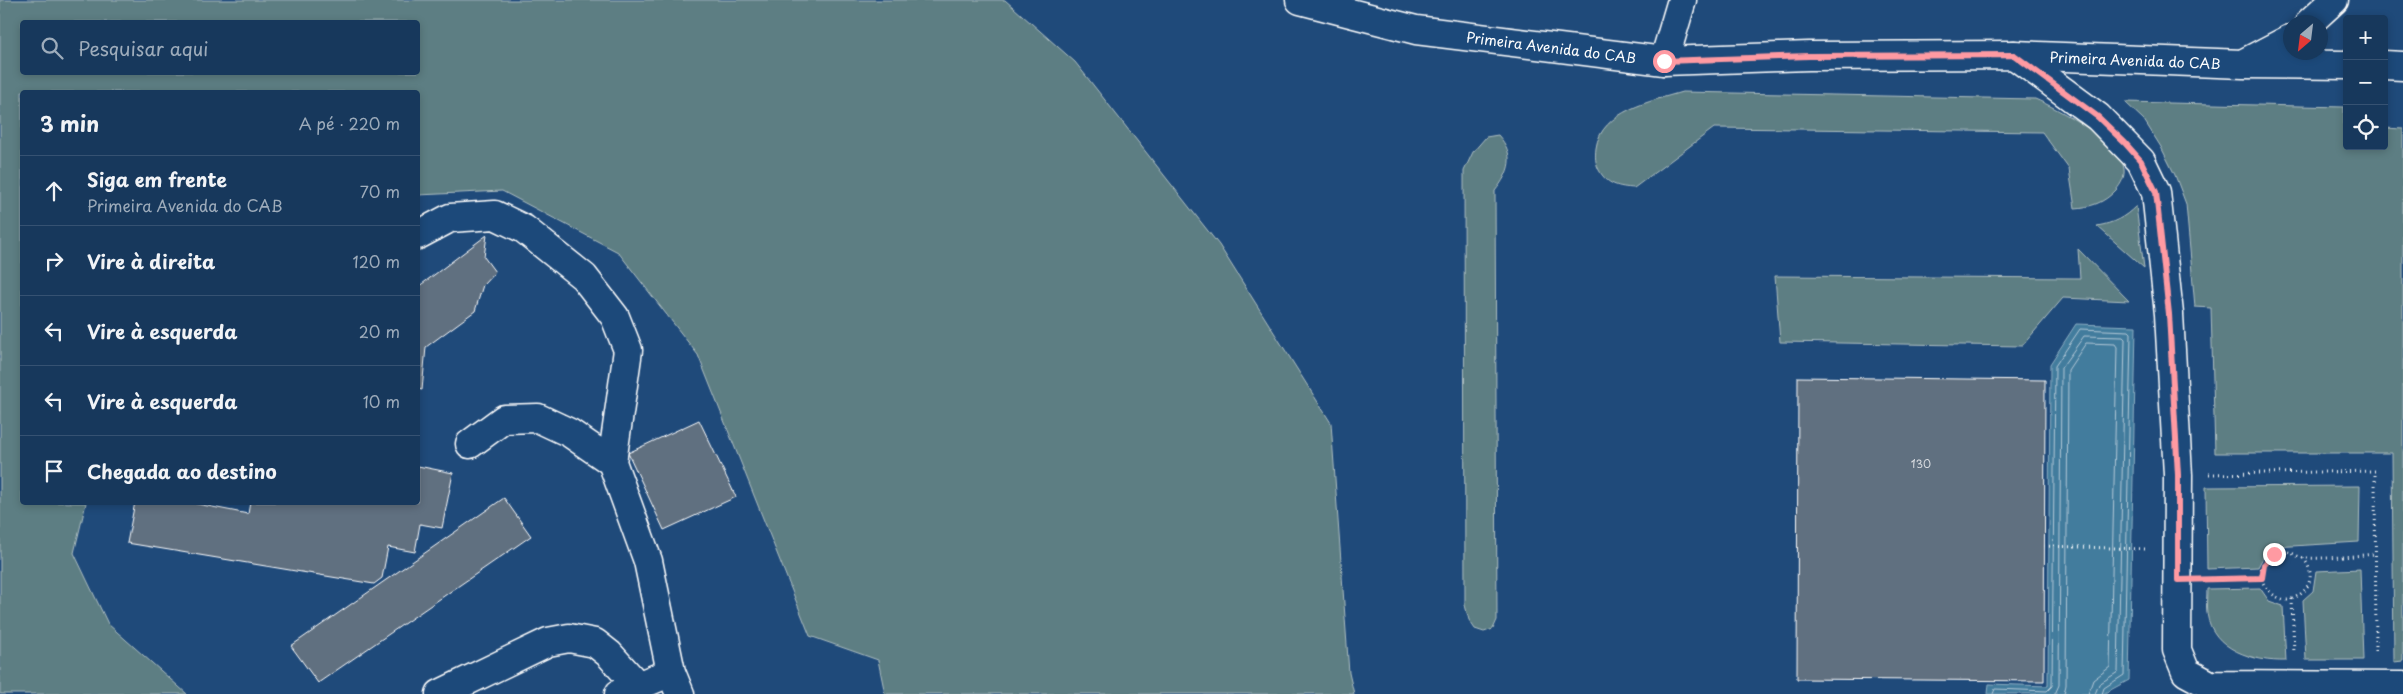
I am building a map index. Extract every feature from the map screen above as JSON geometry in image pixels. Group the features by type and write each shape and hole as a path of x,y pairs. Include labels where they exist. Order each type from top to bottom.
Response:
{"main road":[{"name":"Primeira Avenida do CAB","path":"1300,0 1416,30 1664,61 1809,56 2014,55 2243,64 2343,65"},
{"path":"1664,61 1682,0"},
{"path":"2318,15 2334,0"},
{"path":"2243,64 2283,43"},
{"path":"2014,55 2098,117 2141,161 2150,176 2156,192 2169,314 2178,475 2178,650 2186,672 2210,685 2403,686"},
{"path":"2388,65 2403,66"},
{"path":"420,233 450,218 494,215 524,229 584,277 615,316 628,350 612,462 648,561 675,683 628,690 609,654 595,644 568,638 548,642 440,694"},
{"path":"470,444 504,419 538,418 570,433 612,462"}],"path":[{"path":"2178,475 2375,471 2376,686"},
{"path":"2044,546 2141,549"},
{"path":"2290,551 2303,558 2309,565 2310,580 2302,594 2292,599 2278,599 2271,595 2265,589 2262,578 2264,565 2274,554 2290,551"},
{"path":"2303,558 2375,554"},
{"path":"2178,580 2262,578"},
{"path":"2292,599 2296,686"}],"green space":[{"path":"0,0 1005,0 1075,62 1219,245 1331,423 1349,673 1354,694 885,694 878,660 810,636 698,355 618,252 502,191 420,195 420,90 20,90 20,505 86,505 74,553 108,624 187,694 0,694"},
{"path":"1682,92 2035,99 2072,118 2101,138 2121,159 2124,175 2118,188 2107,198 2086,207 2075,208 2069,169 2042,132 1714,128 1634,188 1618,186 1606,179 1598,167 1595,154 1600,135 1607,125 1617,116 1643,104"},
{"path":"2125,102 2343,107 2343,150 2388,150 2388,128 2403,129 2403,661 2394,662 2392,453 2215,453 2211,308 2195,307 2186,204 2175,175 2161,147 2144,120"},
{"path":"1498,135 1504,142 1509,156 1509,163 1504,177 1495,191 1497,620 1493,629 1484,632 1475,629 1469,620 1465,605 1464,171 1473,152 1486,137"},
{"path":"2136,206 2144,268 2097,226 2118,219"},
{"path":"2078,249 2129,301 2063,298 2022,346 1780,342 1775,276 2080,278"},
{"path":"2360,486 2359,542 2275,547 2266,552 2258,567 2207,569 2206,487"},
{"path":"2360,569 2363,660 2306,660 2303,600 2313,591 2316,571"},
{"path":"2260,588 2269,601 2283,606 2286,661 2261,659 2236,651 2217,636 2211,626 2207,613 2207,589"}],"water":[{"path":"2076,324 2136,326 2129,680 2103,694 1988,694 1989,684 2048,686 2050,364"}],"building":[{"path":"487,235 484,257 495,272 483,285 475,311 426,347 422,390 420,390 420,285"},
{"path":"1798,377 2045,380 2044,681 1797,679"},
{"path":"699,420 736,497 664,530 628,453"},
{"path":"420,466 453,473 442,528 420,524 415,552 388,547 382,578 374,584 127,543 134,505 202,505 248,514 250,505 420,505"},
{"path":"504,498 531,536 318,683 291,646"}],"route":[{"path":"1664,61 1809,56 2014,55 2098,117 2141,161 2150,176 2156,192 2169,314 2178,475 2178,580 2262,578 2261,572 2264,565 2268,558 2274,554"}]}
